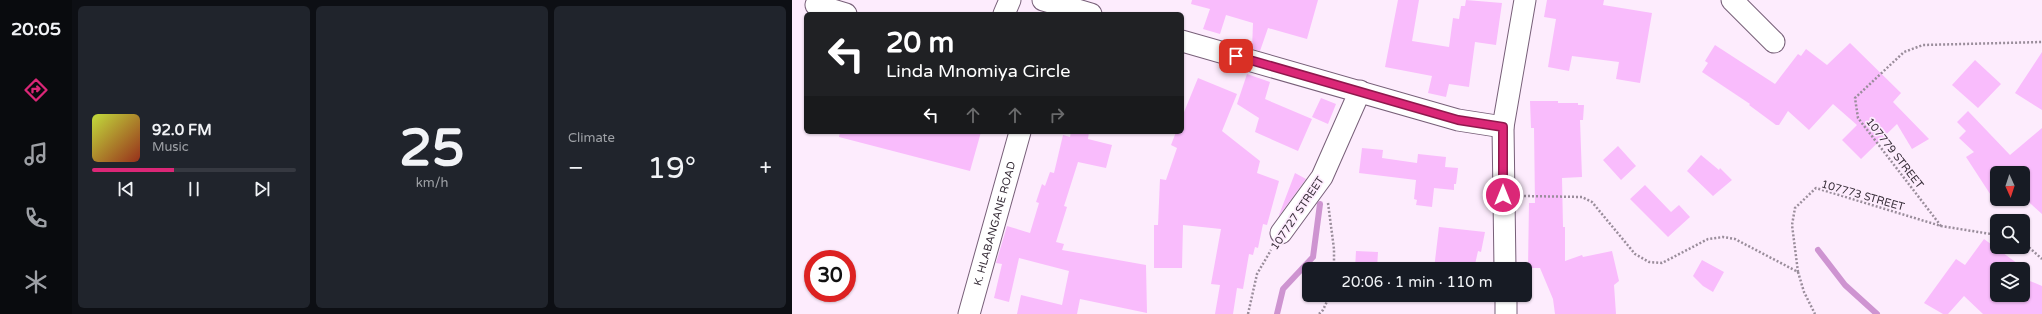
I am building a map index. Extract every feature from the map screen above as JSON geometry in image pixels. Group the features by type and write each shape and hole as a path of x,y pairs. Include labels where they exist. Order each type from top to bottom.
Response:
{"street":[{"path":"1005,12 1010,0"},
{"path":"1505,262 1503,127 1525,0"},
{"path":"1732,0 1774,42"},
{"path":"1052,4 1083,12"},
{"path":"816,5 839,12"},
{"path":"1184,42 1458,120 1503,127"},
{"name":"107727 STREET","path":"1281,232 1322,177 1360,91"},
{"name":"K. HLABANGANE ROAD","path":"968,314 1019,134"},
{"path":"1506,302 1506,314"}],"path":[{"name":"107779 STREET","path":"1940,226 1858,118 1855,98 1904,52 1923,45 2042,42"},
{"path":"1322,177 1329,211 1334,249 1334,262"},
{"name":"107773 STREET","path":"1798,272 1792,225 1795,208 1816,188 1940,226 1990,233"},
{"path":"1503,195 1582,198 1592,202 1635,254 1649,262 1662,263 1708,239 1723,237 1735,239 1798,272 1804,292 1815,314"},
{"name":"107727 STREET","path":"1248,314 1257,274 1281,232"},
{"path":"2030,248 2042,259"},
{"path":"1319,314 1327,302"}],"building":[{"path":"1192,0 1318,0 1307,39 1268,28 1260,51 1252,49 1253,23 1226,15 1220,34 1203,29 1210,9 1191,4"},
{"path":"1398,0 1419,0 1412,41 1449,47 1453,18 1459,19 1461,6 1465,6 1466,0 1502,3 1496,45 1475,42 1469,87 1449,84 1446,97 1428,93 1432,76 1385,67"},
{"path":"1547,0 1604,0 1603,5 1652,13 1640,83 1616,79 1619,62 1572,56 1569,71 1548,67 1556,19 1544,17"},
{"path":"1850,43 1901,93 1893,102 1929,139 1912,149 1897,124 1861,159 1842,140 1857,125 1833,104 1809,130 1788,111 1779,125 1776,125 1749,105 1750,104 1702,72 1708,63 1705,61 1715,45 1775,84 1798,54 1801,56 1806,49 1827,65"},
{"path":"2042,52 2042,110 2015,93"},
{"path":"1975,60 2001,84 1978,108 1952,85"},
{"path":"1247,74 1270,82 1265,99 1312,119 1298,151 1255,132 1259,118 1237,104"},
{"path":"1198,78 1237,94 1222,131 1260,161 1257,173 1279,181 1267,225 1263,224 1258,248 1255,247 1253,255 1249,254 1243,289 1237,288 1233,314 1215,314 1220,285 1211,284 1221,229 1183,225 1182,268 1154,268 1154,225 1158,225 1160,179 1166,180 1177,148 1171,145 1175,134 1184,134 1184,112"},
{"path":"1321,98 1336,104 1328,124 1312,117"},
{"path":"1530,101 1558,101 1558,103 1578,103 1578,105 1584,105 1583,120 1580,120 1582,177 1562,178 1563,227 1565,227 1565,261 1582,255 1583,257 1612,251 1619,281 1614,285 1616,314 1555,314 1553,299 1540,268 1532,268 1532,262 1528,262 1529,203 1535,203 1534,128 1531,128"},
{"path":"1968,111 2010,155 2042,128 2042,214 2030,203 2030,166 1990,166 1990,194 1966,157 1974,152 1959,138 1966,131 1957,122"},
{"path":"840,134 980,134 970,171 839,137"},
{"path":"1071,134 1089,134 1088,139 1112,145 1106,168 1078,162 1064,206 1067,207 1056,242 1064,244 1062,250 1146,265 1147,313 1080,299 1077,314 1017,314 1021,295 1062,305 1069,271 1019,258 1009,302 994,298 1002,264 996,263 1007,226 1030,233 1039,203 1036,202 1042,184 1045,186 1050,172 1054,173 1063,135 1070,137"},
{"path":"1618,146 1636,166 1621,180 1603,160"},
{"path":"1362,148 1383,150 1382,158 1417,163 1418,154 1446,157 1445,167 1458,168 1454,190 1434,188 1432,207 1416,205 1417,200 1414,199 1416,180 1359,173"},
{"path":"1701,155 1719,170 1720,168 1732,180 1713,196 1687,171"},
{"path":"1295,173 1306,179 1279,216 1279,215"},
{"path":"1645,185 1671,212 1679,205 1690,217 1668,237 1630,199"},
{"path":"1439,227 1485,232 1481,252 1478,251 1476,262 1435,262"},
{"path":"1984,239 1990,243 1990,254 2004,254 2015,262 1990,262 1990,302 2030,302 2030,281 2042,286 2042,314 1983,314 1964,296 1948,314 1943,314 1924,303 1956,259 1965,265"},
{"path":"1356,251 1378,252 1377,262 1355,262"},
{"path":"1702,260 1724,272 1713,292 1703,286 1693,276"}],"waterway":[{"path":"1277,314 1283,289 1313,257 1320,204"},
{"path":"1818,250 1845,285 1877,314"}],"route":[{"path":"1236,56 1384,97 1458,120 1503,127 1503,195"}]}
